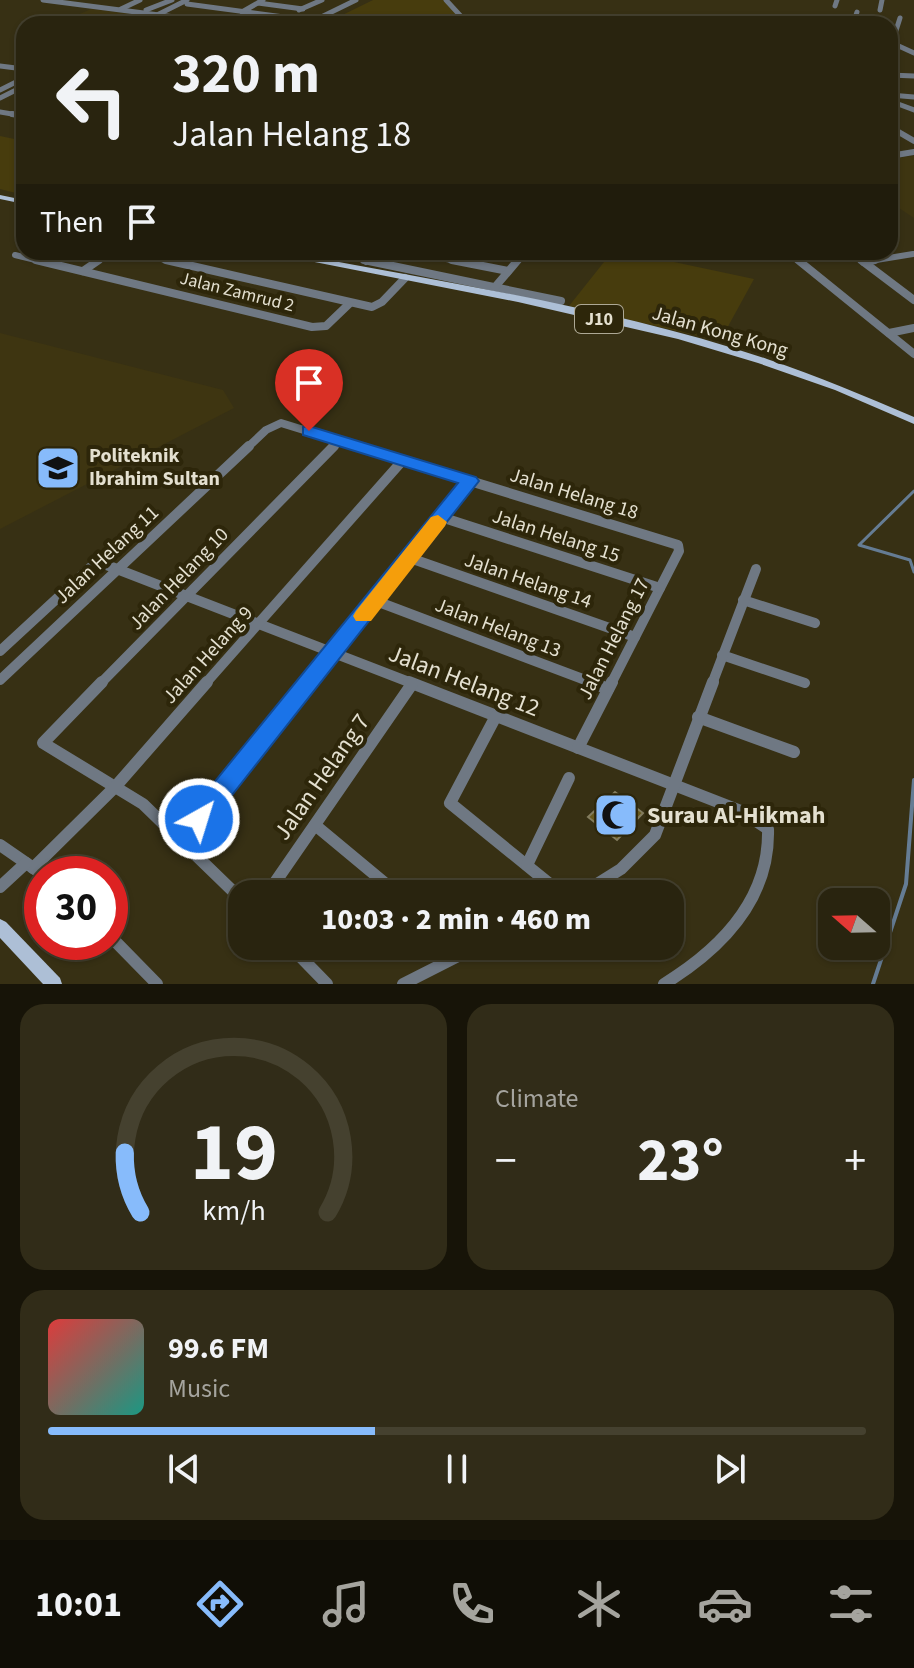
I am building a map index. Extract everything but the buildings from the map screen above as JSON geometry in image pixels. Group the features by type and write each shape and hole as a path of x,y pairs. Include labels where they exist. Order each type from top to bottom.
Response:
{"main road":[{"name":"Jalan Kong Kong","path":"314,260 636,327 732,352 844,391 914,421"},
{"path":"0,927 54,984"}],"street":[{"path":"43,0 122,8 140,0"},
{"path":"72,0 168,16"},
{"path":"99,4 107,0"},
{"path":"150,16 172,0"},
{"path":"153,14 185,1 196,0"},
{"path":"213,8 228,0"},
{"path":"287,16 321,0"},
{"path":"324,16 356,0"},
{"path":"446,0 461,16"},
{"path":"880,10 882,0"},
{"path":"185,1 213,8 278,16"},
{"path":"185,1 172,13 187,16"},
{"path":"234,16 260,2 303,9"},
{"path":"313,2 341,8"},
{"path":"856,16 857,12"},
{"path":"898,23 900,18"},
{"path":"898,76 914,76"},
{"path":"905,76 913,95"},
{"name":"Jalan Zamrud 2","path":"36,260 312,327 326,326 350,303"},
{"path":"83,271 99,260"},
{"path":"165,260 350,303 378,306 405,278"},
{"path":"363,260 561,301"},
{"path":"415,272 426,260"},
{"path":"458,260 508,271"},
{"path":"495,287 518,260"},
{"path":"798,260 914,354"},
{"path":"861,260 914,300"},
{"path":"864,262 876,260"},
{"path":"902,291 914,288"},
{"path":"889,333 914,328"},
{"name":"Jalan Helang 18","path":"276,424 678,545"},
{"name":"Jalan Helang 11","path":"0,680 113,568 276,424"},
{"name":"Jalan Helang 10","path":"116,786 43,743 339,441"},
{"name":"Jalan Helang 9","path":"46,856 116,786 403,460"},
{"path":"181,841 470,481"},
{"name":"Jalan Helang 15","path":"441,517 660,588"},
{"name":"Jalan Helang 17","path":"578,748 679,551 678,545"},
{"name":"Jalan Helang 14","path":"410,558 635,637"},
{"path":"0,651 91,567 113,568"},
{"name":"Jalan Helang 12","path":"113,568 741,811 768,829 766,864 746,912 731,934 664,984"},
{"path":"608,880 637,857 655,835 671,785 756,569"},
{"path":"743,600 815,623"},
{"name":"Jalan Helang 13","path":"376,601 608,689"},
{"path":"722,655 805,683"},
{"name":"Jalan Helang 7","path":"277,880 412,684"},
{"path":"496,716 450,803 545,880"},
{"path":"698,717 794,752"},
{"path":"527,865 569,778"},
{"path":"116,786 143,804 228,886"},
{"path":"315,825 381,880"},
{"path":"0,845 24,861"},
{"name":"Jalan Helang 9","path":"0,887 24,874"},
{"path":"128,954 157,984"},
{"path":"304,960 327,984"},
{"path":"403,984 446,960"}],"shaded area":[{"path":"373,0 444,0 462,16 340,16"},
{"path":"91,9 142,15 140,16 75,16"},
{"path":"0,136 16,139 16,193 0,189"},
{"path":"914,156 914,218 898,207 898,158"},
{"path":"606,260 665,260 754,279 720,341 569,306"},
{"name":"Politeknik Ibrahim Sultan","path":"0,333 223,390 234,408 0,529"}],"waterway":[{"path":"914,491 859,545 910,560 914,572"},
{"path":"873,984 906,884 914,780"}],"slow traffic":[{"path":"364,616 438,522"}],"place":[{"name":"Politeknik Ibrahim Sultan","path":"58,468"},
{"name":"Surau Al-Hikmah","path":"616,815"}],"route":[{"path":"199,819 470,481 309,431"}]}
